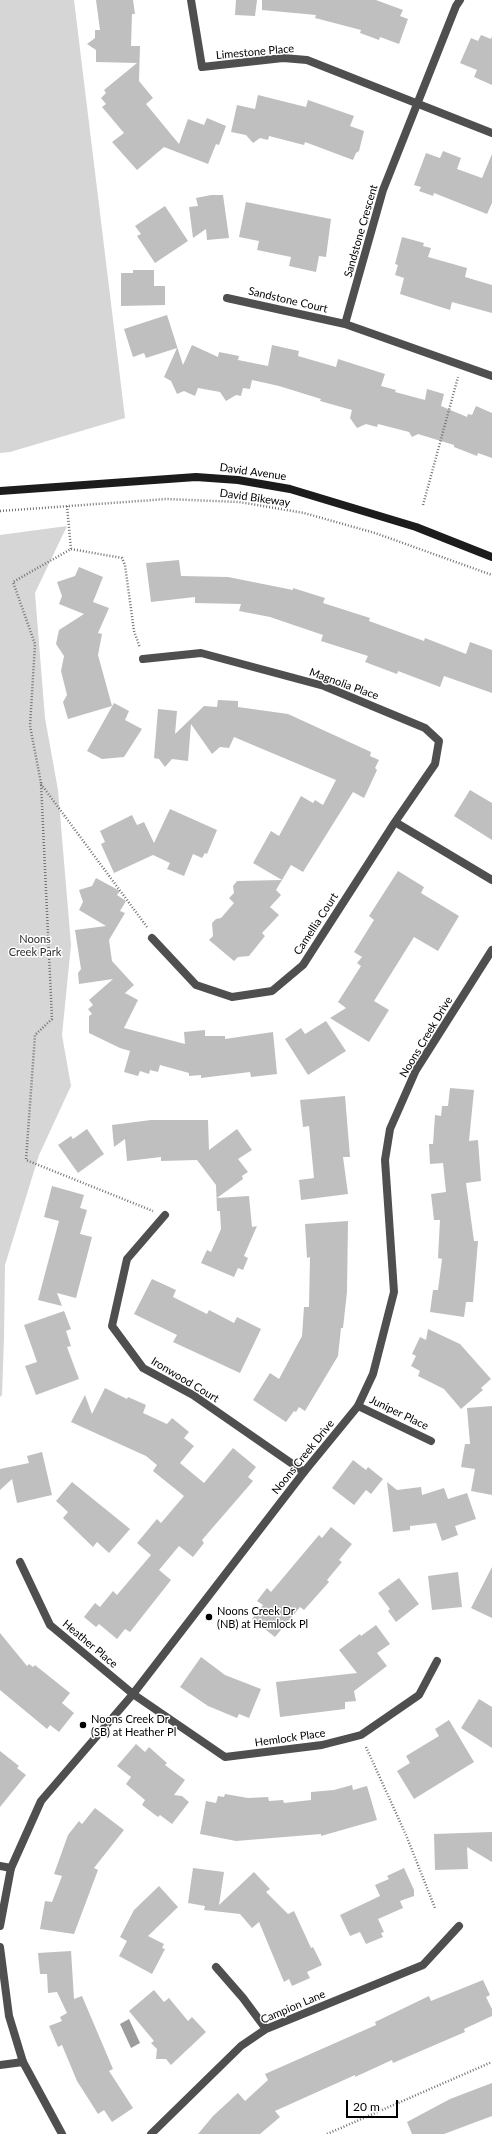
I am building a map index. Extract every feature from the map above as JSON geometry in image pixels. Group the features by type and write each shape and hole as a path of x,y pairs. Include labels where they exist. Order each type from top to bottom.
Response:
{"main road":[{"name":"David Avenue","path":"1,491 196,477 238,480 290,489 416,527 492,557"}],"street":[{"name":"Limestone Place","path":"191,0 202,67 294,58 307,60 418,104"},
{"name":"Sandstone Crescent","path":"345,324 384,190 456,6 460,0"},
{"path":"418,104 492,133"},
{"name":"Sandstone Court","path":"227,298 345,324"},
{"path":"345,324 492,376"},
{"name":"Magnolia Place","path":"143,659 201,653 324,686 425,728 438,741 435,764 395,822"},
{"path":"395,822 492,880"},
{"name":"Camellia Court","path":"152,938 196,985 232,997 272,991 303,965 395,822"},
{"name":"Noons Creek Drive","path":"0,1926 11,1868 41,1801 133,1694 304,1472 358,1406 373,1374 394,1292 385,1160 390,1129 416,1070 492,950"},
{"name":"Ironwood Court","path":"165,1215 127,1259 112,1326 143,1368 192,1395 304,1472"},
{"name":"Juniper Place","path":"358,1406 431,1441"},
{"name":"Heather Place","path":"20,1562 50,1625 133,1694"},
{"name":"Hemlock Place","path":"133,1694 225,1757 322,1746 361,1735 419,1695 437,1661"},
{"path":"0,1866 11,1868"},
{"name":"Campion Lane","path":"151,2134 241,2046 266,2029 423,1965 459,1926"},
{"path":"0,1947 9,2016 23,2062 62,2134"},
{"path":"216,1967 243,1998 266,2029"},
{"path":"0,2065 23,2062"}],"path":[{"path":"422,505 461,365"},
{"name":"David Bikeway","path":"0,511 167,499 239,502 304,513 375,533 492,575"},
{"path":"66,506 71,549"},
{"path":"143,659 134,631 125,565 122,558 71,549 13,582 36,644 30,726 41,783 52,1019 35,1035 26,1160 165,1215"},
{"path":"41,783 145,922 152,938"},
{"path":"361,1735 406,1835 435,1908"},
{"path":"327,2134 492,2062"}],"green space":[{"path":"0,0 74,0 125,418 10,452 0,453"},
{"name":"Noons Creek Park","path":"67,526 35,593 45,718 58,790 71,945 62,1035 71,1086 39,1155 5,1265 2,1395 0,1397 0,535"}],"shaded area":[{"path":"129,2019 140,2043 131,2048 120,2024"}],"building":[{"path":"96,0 133,0 135,14 132,14 131,46 140,46 139,81 153,98 146,104 179,144 188,119 204,125 207,118 226,126 219,145 216,144 208,164 164,147 137,170 112,142 124,133 102,107 106,104 101,98 106,93 104,90 137,63 96,62 96,50 87,44 95,38 95,30 100,30"},
{"path":"236,0 257,0 255,16 235,15"},
{"path":"262,0 376,0 403,10 400,16 408,19 399,44 380,37 379,40 360,33 361,30 315,18 316,15 262,10"},
{"path":"481,35 491,39 492,36 492,85 474,77 477,70 460,63 471,38 478,41"},
{"path":"258,95 306,107 308,100 354,116 350,126 364,131 359,151 356,153 353,160 305,142 304,145 269,136 268,140 260,138 253,143 246,135 231,132 237,105 255,109"},
{"path":"443,151 461,158 457,169 482,178 492,154 492,203 487,214 434,193 433,196 419,191 421,187 414,185 426,153 440,158"},
{"path":"211,195 223,195 229,238 207,240 206,229 193,238 189,207 198,206 196,198"},
{"path":"246,202 331,219 326,257 319,256 316,272 289,266 291,257 257,250 259,241 239,237"},
{"path":"165,206 188,241 155,263 137,236 141,234 135,226"},
{"path":"402,237 424,243 423,246 431,248 428,257 467,268 465,277 492,285 492,313 452,302 450,310 400,294 404,278 395,275 398,265 395,264"},
{"path":"133,270 154,270 154,286 165,286 165,305 121,306 121,273 133,273"},
{"path":"167,315 183,365 192,345 218,357 219,352 239,356 238,360 268,366 272,345 299,351 298,356 336,367 338,359 385,374 381,386 396,390 395,392 425,400 427,389 444,394 441,406 467,417 468,414 472,415 476,406 492,413 492,458 478,453 477,456 454,447 454,445 418,434 412,437 409,432 378,424 377,427 366,424 357,428 350,418 352,410 320,401 321,399 279,386 252,380 250,389 243,388 241,396 236,395 226,401 220,392 198,388 195,396 184,391 177,394 171,381 164,377 177,348 146,358 144,353 133,357 124,329"},
{"path":"179,560 181,576 228,577 293,590 293,588 325,598 323,603 370,618 369,621 424,641 425,638 466,654 470,642 492,650 492,693 444,676 440,687 398,671 397,674 365,662 368,656 321,641 323,635 270,617 239,611 241,604 195,603 195,597 151,602 146,563"},
{"path":"79,567 103,577 93,602 109,608 98,633 102,634 98,655 112,706 68,719 63,702 67,695 61,671 64,656 56,644 59,630 84,614 59,604 62,596 57,582 75,576"},
{"path":"218,700 238,701 238,707 288,714 371,752 370,756 379,760 375,768 377,770 364,798 353,792 303,872 291,865 282,880 253,863 271,831 279,836 301,796 313,803 315,800 323,805 336,780 234,737 229,748 220,747 212,754 191,724 188,761 172,759 165,767 159,759 154,758 158,709 177,711 175,734 204,706 217,707"},
{"path":"114,703 129,711 125,720 142,729 124,757 102,759 87,751"},
{"path":"470,790 492,803 492,840 454,816"},
{"path":"170,809 217,830 207,854 205,853 202,858 193,854 184,876 167,869 170,863 153,855 114,873 101,844 105,842 100,831 132,815 137,825 144,822 154,843"},
{"path":"398,871 424,887 421,893 459,916 438,951 414,937 374,1001 389,1010 369,1042 330,1018 346,1008 338,1002 361,966 357,963 362,957 354,952 374,920 369,916"},
{"path":"96,878 120,891 117,895 126,901 120,911 125,913 109,940 112,961 134,985 125,993 138,1000 124,1028 185,1044 184,1032 205,1030 205,1036 225,1036 225,1039 273,1032 277,1074 251,1077 250,1072 201,1078 201,1075 189,1076 189,1073 160,1065 158,1072 150,1070 149,1074 140,1071 138,1076 124,1072 130,1051 120,1048 89,1033 89,1016 92,1014 88,1009 93,1005 89,1000 113,979 79,984 78,973 81,969 75,930 106,926 79,910 83,902 79,890 92,886"},
{"path":"282,880 276,890 281,895 270,907 279,915 262,933 265,936 249,956 238,957 234,961 209,940 213,936 212,923 216,919 221,918 234,903 229,898 234,893 233,886 237,881"},
{"path":"326,1021 346,1051 308,1075 285,1039 301,1028 305,1034"},
{"path":"450,1088 474,1090 469,1141 478,1140 481,1181 466,1183 474,1241 478,1241 473,1302 466,1302 464,1317 430,1312 433,1290 438,1290 442,1259 438,1258 440,1220 434,1220 431,1194 446,1192 443,1163 430,1164 429,1144 433,1144 435,1115 441,1116 442,1106 448,1106"},
{"path":"345,1096 350,1157 343,1157 348,1194 301,1200 299,1180 314,1178 309,1126 303,1127 300,1100"},
{"path":"151,1120 208,1120 209,1150 237,1129 252,1150 238,1159 248,1172 242,1176 243,1179 217,1198 249,1196 252,1227 257,1226 244,1256 248,1258 243,1270 238,1268 234,1277 201,1263 207,1250 211,1252 221,1229 220,1211 217,1211 216,1185 197,1160 161,1161 161,1157 127,1161 125,1139 114,1147 112,1125"},
{"path":"87,1129 104,1154 78,1173 58,1145 71,1136 73,1139"},
{"path":"52,1186 84,1195 80,1208 87,1210 80,1234 92,1237 76,1298 57,1293 62,1306 38,1300 59,1221 44,1217"},
{"path":"348,1221 347,1292 338,1356 305,1411 299,1407 286,1422 253,1400 270,1373 279,1379 302,1336 304,1307 309,1307 310,1257 307,1258 305,1224"},
{"path":"152,1279 176,1290 173,1297 207,1314 209,1310 234,1323 237,1317 261,1329 240,1373 173,1342 177,1335 134,1314"},
{"path":"64,1311 71,1329 66,1331 71,1346 67,1347 79,1379 36,1395 25,1366 37,1362 24,1325"},
{"path":"428,1329 460,1344 491,1379 481,1388 483,1390 461,1409 444,1389 418,1376 420,1371 411,1366 416,1356 412,1354 420,1337 426,1340"},
{"path":"105,1388 127,1399 128,1397 146,1405 143,1413 167,1424 172,1418 189,1432 184,1438 194,1446 180,1463 204,1483 233,1448 256,1467 248,1477 253,1481 202,1540 204,1543 193,1557 179,1546 159,1570 171,1580 130,1632 125,1629 117,1639 99,1624 96,1627 84,1617 95,1603 100,1607 113,1591 117,1595 151,1555 137,1543 157,1519 161,1523 184,1496 153,1471 157,1465 146,1456 71,1422 85,1395 92,1414"},
{"path":"492,1406 492,1495 471,1491 475,1469 461,1467 465,1444 470,1444 467,1408"},
{"path":"42,1452 52,1495 17,1503 12,1479 0,1490 0,1469 29,1463 27,1456"},
{"path":"353,1460 366,1470 368,1467 383,1479 371,1494 366,1490 354,1505 332,1488"},
{"path":"72,1482 130,1529 109,1553 97,1542 93,1547 63,1518 68,1512 56,1501"},
{"path":"387,1482 397,1490 421,1487 422,1495 444,1488 448,1499 467,1493 476,1519 455,1526 458,1535 442,1541 436,1523 410,1526 410,1530 393,1532"},
{"path":"331,1527 352,1544 339,1560 342,1562 327,1580 329,1582 304,1610 300,1607 275,1637 252,1619 263,1605 257,1601 267,1588 271,1592 319,1535 322,1538"},
{"path":"492,1567 492,1618 471,1608"},
{"path":"458,1572 462,1607 432,1610 428,1576"},
{"path":"399,1578 419,1604 396,1622 388,1611 390,1609 378,1593"},
{"path":"376,1625 390,1644 377,1653 387,1666 354,1691 356,1701 345,1702 345,1709 280,1717 276,1682 357,1673 339,1650 360,1634 361,1636"},
{"path":"0,1633 27,1666 29,1664 33,1667 35,1665 70,1693 62,1703 74,1713 59,1732 50,1725 47,1729 0,1690"},
{"path":"201,1657 225,1675 261,1689 249,1718 239,1714 237,1718 208,1706 180,1687"},
{"path":"479,1699 492,1707 492,1748 461,1728"},
{"path":"449,1720 474,1762 414,1799 397,1771 410,1763 406,1756 439,1736 435,1729"},
{"path":"136,1744 145,1752 149,1747 167,1763 165,1765 185,1780 174,1795 182,1796 189,1802 172,1824 160,1815 158,1817 142,1805 145,1800 126,1784 131,1777 117,1766"},
{"path":"0,1751 19,1766 17,1768 26,1775 0,1807"},
{"path":"352,1785 353,1790 367,1786 377,1820 321,1836 321,1834 236,1841 200,1834 206,1801 216,1803 218,1796 224,1797 225,1794 248,1798 268,1797 269,1801 283,1800 284,1803 311,1800 311,1792 334,1790"},
{"path":"95,1808 124,1830 94,1868 98,1870 74,1934 40,1929 45,1901 52,1902 62,1876 54,1874 68,1835 79,1821 82,1824"},
{"path":"492,1832 492,1862 467,1847 468,1869 435,1870 434,1834"},
{"path":"193,1868 224,1872 219,1905 254,1872 270,1889 266,1892 288,1914 294,1911 311,1948 313,1947 322,1965 307,1972 310,1978 292,1986 289,1979 284,1982 259,1922 252,1928 240,1914 204,1910 205,1906 188,1903"},
{"path":"404,1868 414,1890 414,1896 400,1901 403,1908 378,1919 384,1932 381,1933 383,1937 366,1944 360,1932 350,1936 340,1915 380,1896 375,1885 389,1879 387,1876"},
{"path":"159,1886 178,1907 148,1936 164,1944 162,1948 165,1949 152,1974 119,1956 127,1941 120,1937 134,1910"},
{"path":"71,1951 74,1999 82,1996 113,2069 109,2071 133,2108 112,2122 104,2110 98,2114 77,2081 62,2045 58,2047 49,2026 62,2021 60,2017 67,2013 57,1992 48,1993 47,1974 40,1974 38,1953"},
{"path":"483,1980 490,1995 486,1997 492,2009 492,2016 464,2029 465,2032 393,2063 392,2060 355,2077 355,2075 275,2111 280,2117 260,2134 198,2134 213,2116 238,2093 245,2101 268,2080 265,2074 376,2025 375,2022 429,1996 431,2001"},
{"path":"154,1990 164,2002 169,1998 188,2021 192,2017 206,2032 171,2065 166,2059 156,2059 157,2049 151,2043 154,2041 129,2011"},
{"path":"492,2083 492,2116 444,2134 412,2134 407,2122 450,2099"}],"place":[{"name":"Noons Creek Dr (NB) at Hemlock Pl","path":"209,1617"},
{"name":"Noons Creek Dr (SB) at Heather Pl","path":"83,1725"}]}
